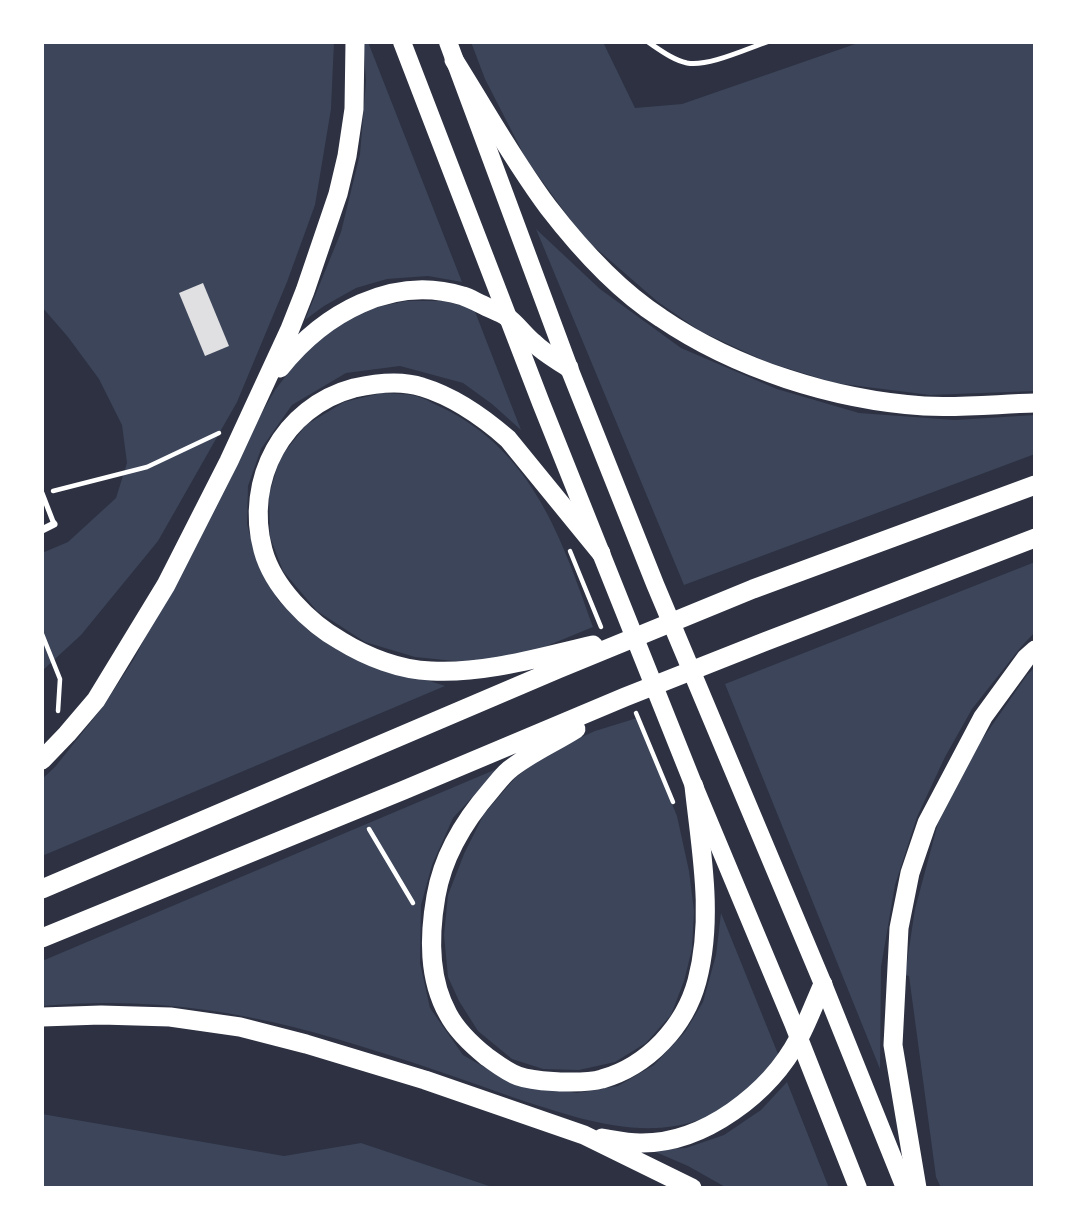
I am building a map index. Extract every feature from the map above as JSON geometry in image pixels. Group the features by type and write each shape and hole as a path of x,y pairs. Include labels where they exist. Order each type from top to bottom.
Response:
{"highway":[{"path":"42,760 96,700 166,585 262,392 304,291 338,194 354,109 355,42"},
{"path":"451,51 525,176 550,209 623,289 660,318 721,353 794,381 860,398 926,406 1035,403"},
{"path":"262,392 294,351 317,329 370,299 414,290 464,296 507,317 534,344 569,368"},
{"path":"601,552 508,439 471,410 421,386 394,382 366,385 341,392 303,414 285,433 273,452 259,496 259,525 263,551 281,585 313,623 331,636 372,657 428,671 487,669 655,630"},
{"path":"42,889 753,589 1035,485"},
{"path":"42,938 625,697 1035,538"},
{"path":"917,1188 893,1045 899,928 910,873 928,823 983,716 1026,658 1035,650"},
{"path":"625,697 532,753 507,772 471,815 447,857 438,886 432,922 433,972 448,1014 462,1035 499,1066 517,1076 536,1081 576,1082 601,1079 627,1069 668,1037 684,1012 696,983 704,950 706,906 694,786"},
{"path":"584,1135 639,1143 673,1138 705,1127 744,1104 780,1066 799,1039 823,984"},
{"path":"42,1017 170,1017 240,1027 306,1044 425,1080 584,1135 692,1188"}],"main road":[{"path":"402,42 507,317 858,1188"},
{"path":"451,51 569,368 655,584 823,984 905,1188"}],"street":[{"path":"42,530 54,524"}],"lane":[{"path":"648,42 685,62 702,64 765,42"},
{"path":"42,493 54,524"}],"path":[{"path":"42,634 60,679 57,720"}],"shaded area":[{"path":"42,42 334,42 331,109 315,205 287,282 237,402 158,541 81,635 42,671 42,553 68,542 116,498 127,463 122,425 99,379 42,307"},
{"path":"363,42 368,42 462,282 428,276 387,279 356,288 305,320 341,232 360,154 366,81"},
{"path":"471,42 603,42 635,108 682,104 861,42 1035,42 1035,391 930,395 835,383 767,362 700,331 658,302 583,237 526,159 485,79"},
{"path":"536,229 600,289 681,348 777,389 859,413 955,420 1035,415 1035,454 684,585"},
{"path":"406,301 444,301 474,309 521,430 463,383 400,366 346,373 292,405 261,449 248,486 247,524 258,565 278,600 310,632 374,662 445,686 42,856 42,779 55,767 102,708 134,659 275,390 305,351 337,325 368,309"},
{"path":"382,393 425,399 474,426 500,448 522,473 556,531 593,627 525,655 475,663 415,657 365,642 317,611 283,571 270,537 269,495 280,458 306,425 344,402"},
{"path":"1035,562 1035,632 972,709 945,757 917,817 895,885 881,967 880,1069 725,684"},
{"path":"1035,667 1035,1188 941,1188 936,1177 909,976 905,975 915,909 938,823 981,741"},
{"path":"637,718 677,816 689,871 694,911 692,949 684,981 671,1015 646,1043 615,1062 579,1070 543,1069 512,1059 478,1031 459,1001 448,977 444,935 448,895 484,814 515,778 548,752 595,731"},
{"path":"499,768 453,818 432,865 421,905 420,963 430,1008 463,1055 512,1083 577,1093 618,1086 654,1065 685,1032 703,1002 716,955 721,913 778,1054 753,1086 735,1102 703,1119 679,1125 656,1128 619,1126 547,1108 334,1038 249,1017 186,1007 145,1004 83,1003 42,1006 42,961"},
{"path":"787,1082 829,1188 727,1188 688,1166 651,1150 686,1148 724,1135 761,1110"},
{"path":"42,1114 284,1156 361,1143 495,1188 42,1188"}],"building":[{"path":"203,283 229,346 205,356 179,293"}]}
